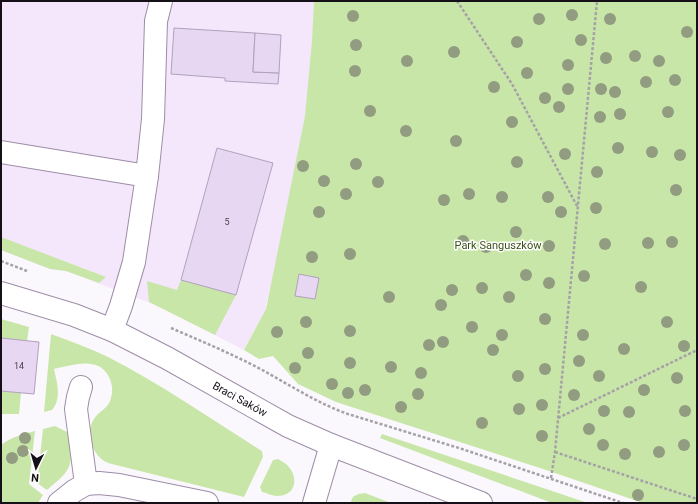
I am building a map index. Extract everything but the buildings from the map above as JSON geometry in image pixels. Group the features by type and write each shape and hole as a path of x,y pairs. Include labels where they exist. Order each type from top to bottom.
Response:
{"street":[{"path":"112,330 134,262 147,176 153,119 156,21 161,1"},
{"path":"1,152 147,176"},
{"name":"Braci Saków","path":"1,293 74,315 112,330 167,358 288,426 331,445 481,503"},
{"path":"81,386 76,409 86,484"},
{"path":"314,503 331,445"},
{"path":"60,503 74,491 86,484 99,483 119,485 207,503"}],"path":[{"path":"457,1 512,84 578,207"},
{"path":"551,478 555,452 597,1"},
{"path":"558,418 697,350"},
{"path":"330,408 551,478 624,503"},
{"path":"555,452 697,499"}],"shaded area":[{"path":"1,1 329,1 325,90 266,304 266,309 244,350 158,306 66,271 50,269 1,250"}],"green space":[{"name":"Park Sanguszków","path":"314,1 697,1 697,503 643,503 336,402 298,384 273,356 259,359 244,350 266,309 305,116"},
{"path":"1,237 106,277 99,283 66,271 50,269 1,250"},
{"path":"181,280 236,295 215,335 149,302 147,281 177,290"},
{"path":"1,319 29,327 27,341 1,338"},
{"path":"51,334 108,357 128,367 167,390 262,451 263,457 244,497 108,463 98,456 94,450 90,437 91,425 98,414 109,404 112,392 109,377 99,366 92,364 77,364 54,369 58,390 57,400 52,410 44,412"},
{"path":"1,391 21,393 19,414 1,414"},
{"path":"55,426 67,432 71,459 67,471 47,490 37,483 43,429"},
{"path":"35,431 29,484 43,495 38,503 1,503 1,445 17,436"},
{"path":"382,434 588,503 552,503 380,438"},
{"path":"278,459 288,466 294,476 294,486 288,493 273,496 262,492 260,487 273,460"},
{"path":"365,493 391,503 351,503 352,498 357,494"}]}
